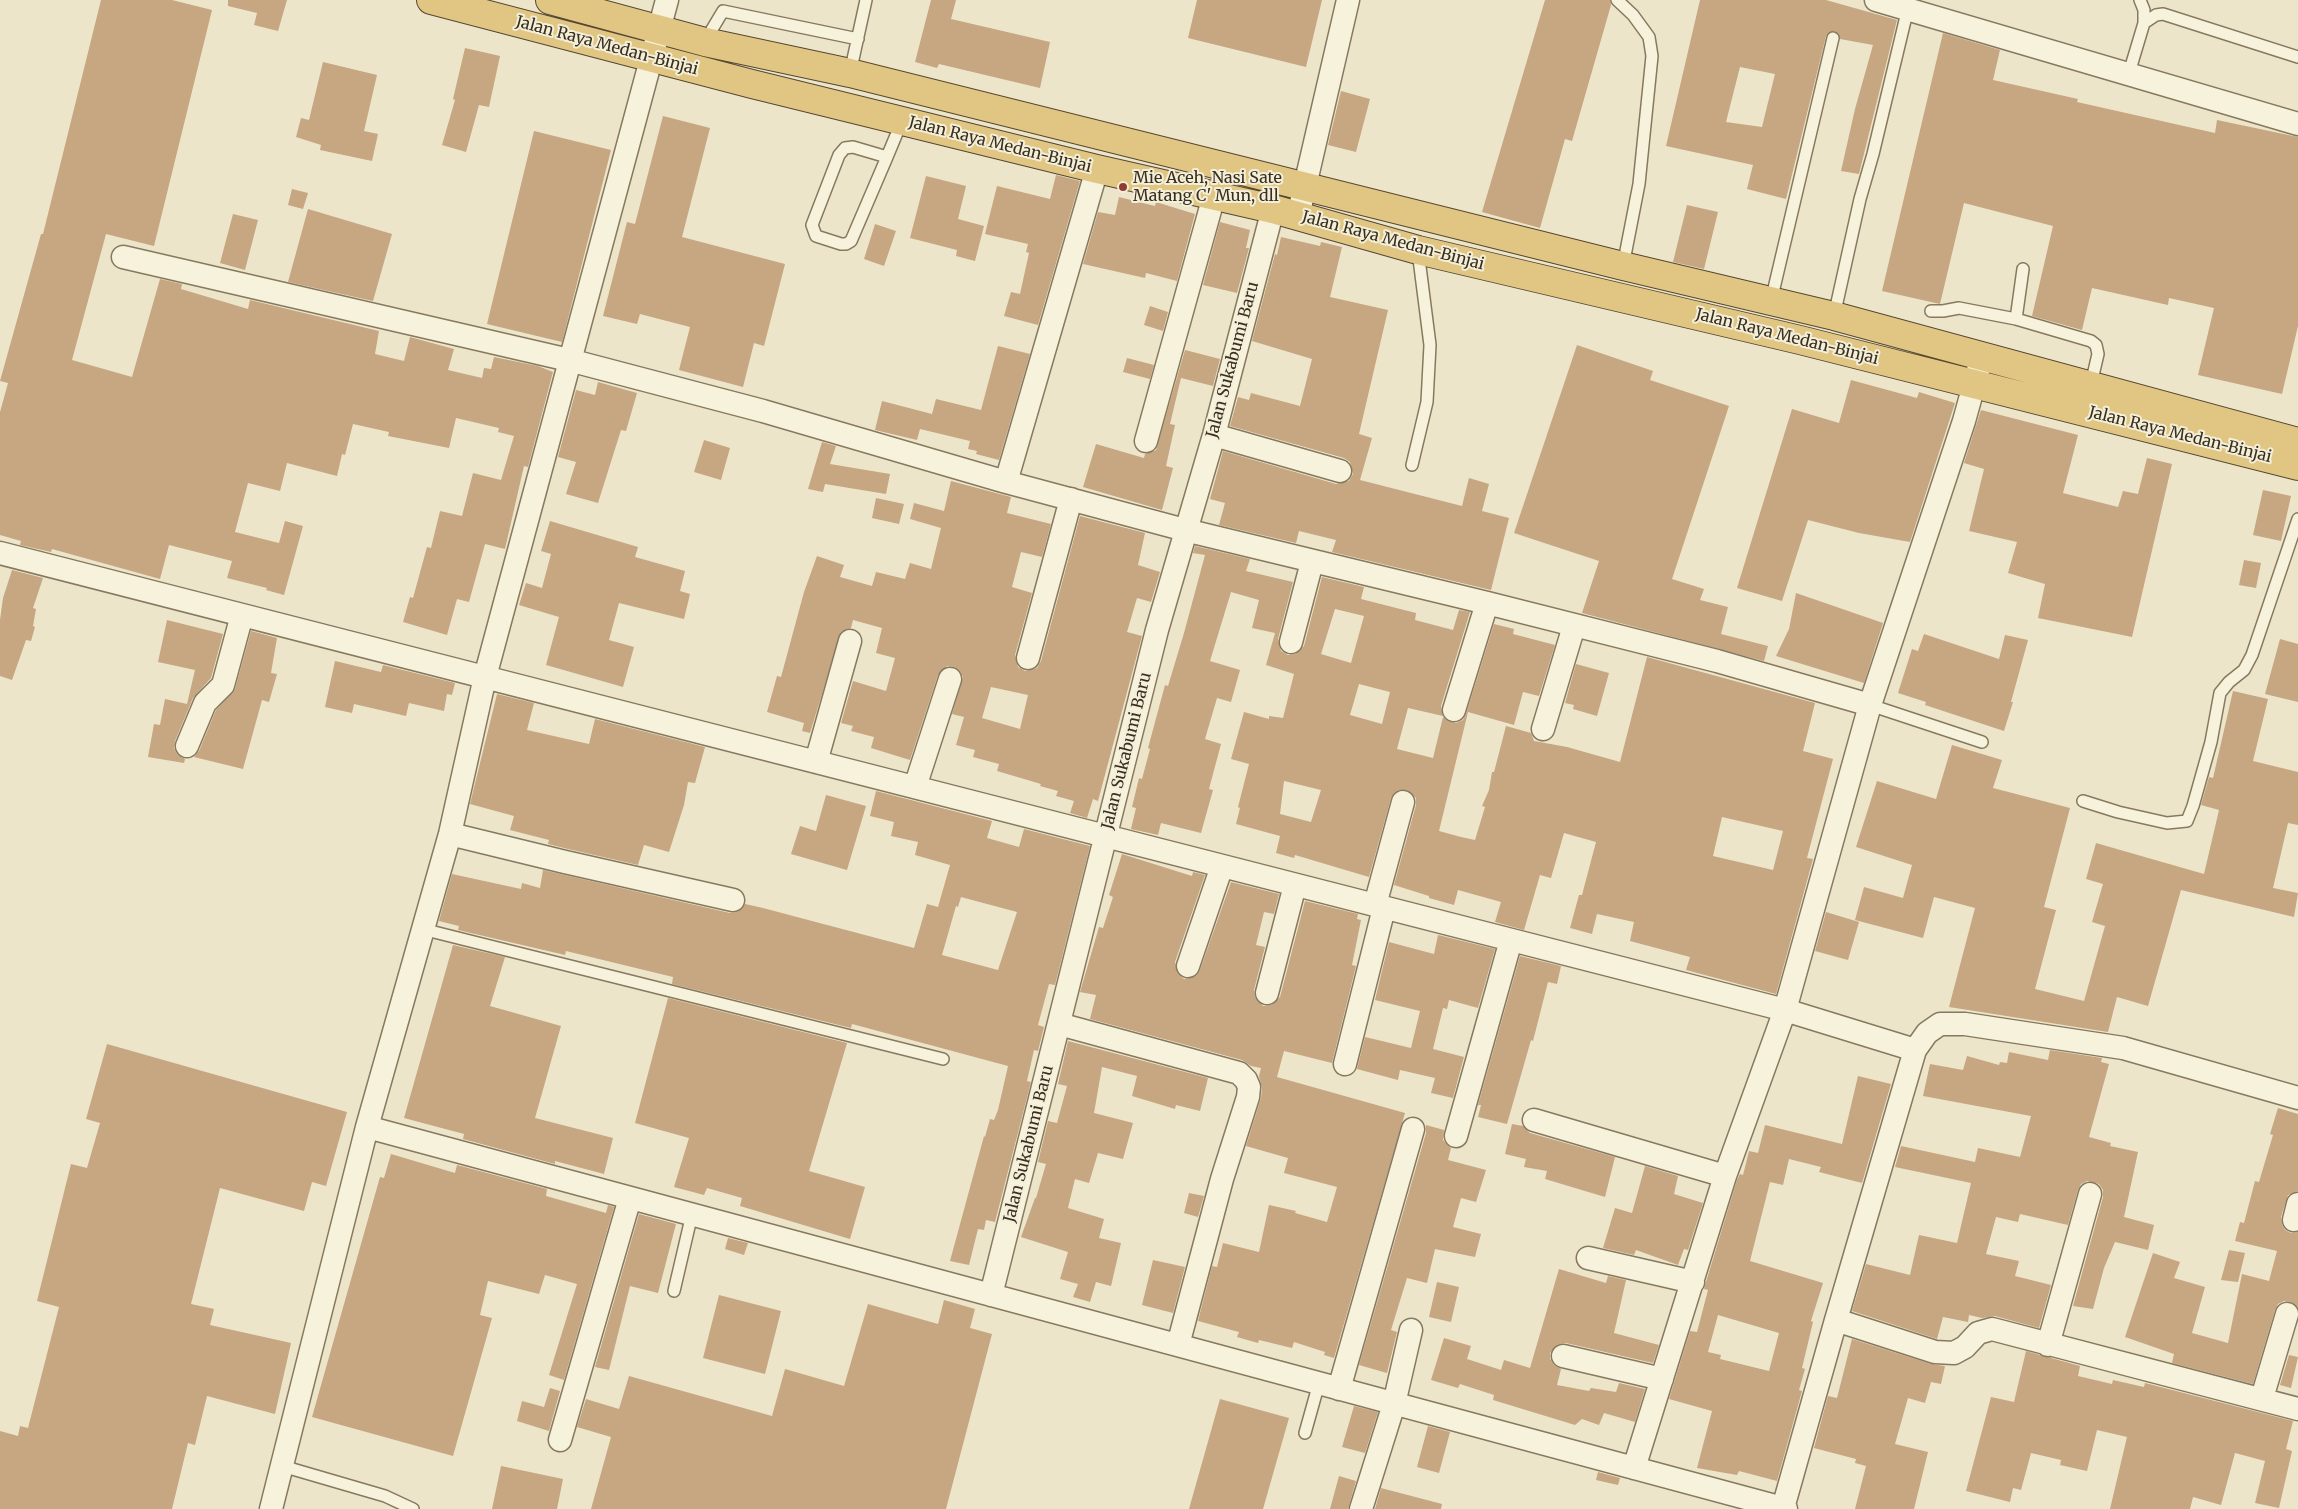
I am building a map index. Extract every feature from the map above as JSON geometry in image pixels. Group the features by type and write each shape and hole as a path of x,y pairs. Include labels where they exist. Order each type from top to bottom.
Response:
{"highway":[{"name":"Jalan Raya Medan-Binjai","path":"431,0 902,121 1285,213 1418,250 1800,340 2298,466"},
{"name":"Jalan Raya Medan-Binjai","path":"550,0 705,42 850,73 1623,266 1834,316 2091,384 2298,442"},
{"path":"1800,340 1807,311"}],"street":[{"path":"270,1509 367,1127 450,834 485,677 667,0"},
{"name":"Jalan Sukabumi Baru","path":"991,1295 1157,630 1214,435 1285,213 1306,187 1348,0"},
{"path":"1876,0 1909,4 2298,124"},
{"path":"1006,482 1097,169"},
{"path":"1146,440 1214,196"},
{"path":"123,258 569,360 763,410 1006,482 1185,530 1717,661 1870,705"},
{"path":"1634,1468 1725,1176 1785,1010 1870,705 1975,384 1982,356"},
{"path":"1214,435 1340,471"},
{"path":"1028,658 1071,499"},
{"path":"0,553 1785,1010 1915,1050"},
{"path":"1291,642 1312,562"},
{"path":"1454,710 1487,603"},
{"path":"187,746 205,703 216,695 223,685 242,615"},
{"path":"1543,729 1574,626"},
{"path":"816,762 850,641"},
{"path":"915,787 950,679"},
{"path":"1345,1064 1403,802"},
{"path":"450,834 733,900"},
{"path":"1188,966 1222,866"},
{"path":"1267,993 1296,885"},
{"path":"1456,1136 1511,940"},
{"path":"1059,1024 1239,1073 1246,1080 1249,1087 1248,1097 1222,1179 1178,1345"},
{"path":"367,1127 1785,1509 1836,1320 1915,1050 1927,1032 1940,1024 1965,1024 2123,1048 2298,1098"},
{"path":"1534,1120 1725,1176"},
{"path":"1329,1386 1412,1129"},
{"path":"2048,1345 2090,1194"},
{"path":"560,1440 630,1198"},
{"path":"1588,1258 1693,1282"},
{"path":"2262,1398 2287,1314"},
{"path":"1836,1320 1935,1352 1954,1353 1965,1347 1978,1333 1992,1329 2048,1345 2262,1398 2298,1409"},
{"path":"1361,1509 1394,1404 1411,1330"},
{"path":"1563,1356 1662,1379"}],"lane":[{"path":"850,73 866,0"},
{"path":"1617,0 1633,15 1649,37 1652,56 1639,184 1623,266"},
{"path":"2129,73 2144,23 2144,10 2140,0"},
{"path":"1834,316 1860,199 1909,4"},
{"path":"705,42 723,11 858,39"},
{"path":"2144,23 2156,15 2163,14 2298,57"},
{"path":"1771,302 1833,38"},
{"path":"887,157 853,147 845,148 839,155 812,225 816,236 841,244 851,241 887,157 902,121"},
{"path":"1412,464 1427,402 1430,345 1418,250"},
{"path":"2016,319 2023,269"},
{"path":"1931,311 1959,308 2016,319 2092,341 2096,345 2098,354 2091,384"},
{"path":"2083,801 2118,812 2168,823 2186,821 2194,806 2211,742 2220,693 2229,682 2244,670 2252,655 2298,519"},
{"path":"1870,705 1982,742"},
{"path":"422,929 943,1059"},
{"path":"674,1291 692,1214"},
{"path":"1305,1433 1329,1386"},
{"path":"282,1466 385,1496 413,1509"}],"building":[{"path":"101,0 172,0 212,10 154,246 106,234 72,360 132,377 160,279 182,284 181,289 248,309 250,300 379,331 375,354 404,361 410,337 454,349 448,370 482,378 484,368 491,369 494,357 538,366 553,372 528,467 524,466 505,549 485,544 469,602 457,599 447,635 403,622 410,597 413,598 427,547 431,548 440,511 462,516 473,473 501,480 514,436 498,432 499,428 456,418 449,448 388,436 389,432 353,424 345,455 342,454 337,476 287,463 280,491 248,483 235,532 279,543 285,521 303,526 284,595 266,590 267,588 227,578 232,561 169,545 160,579 52,549 51,552 20,545 21,541 0,535 0,412 8,383 0,381 41,234 43,234"},
{"path":"228,0 287,0 278,31 254,25 257,13 228,6"},
{"path":"931,0 956,0 951,19 1050,42 1040,88 939,64 937,68 915,62"},
{"path":"1197,0 1322,0 1306,67 1188,38"},
{"path":"1545,0 1610,0 1611,5 1572,141 1565,139 1540,228 1482,212"},
{"path":"1700,0 1826,0 1897,20 1859,174 1841,171 1855,109 1873,45 1840,39 1838,33 1834,31 1826,36 1786,199 1747,189 1753,165 1666,146","holes":["1740,67 1775,74 1762,127 1726,122"]},
{"path":"1943,33 2000,50 1993,80 2078,99 2077,102 2215,133 2217,120 2298,137 2298,326 2282,394 2198,375 2214,308 2169,298 2168,305 2092,288 2082,330 2032,316 2053,226 1964,203 1940,304 1882,291"},
{"path":"465,48 500,56 489,107 479,105 466,152 442,145 455,100 453,99"},
{"path":"323,62 377,75 364,131 378,134 372,161 320,150 321,145 296,137 301,118 309,120"},
{"path":"1341,91 1370,99 1356,152 1328,145"},
{"path":"663,116 710,128 682,237 785,264 764,346 754,343 743,387 679,370 690,327 640,314 637,324 603,316 627,222 635,224"},
{"path":"534,131 611,150 562,342 487,324"},
{"path":"1056,175 1080,181 1038,325 1004,316 1011,292 1020,294 1029,253 1026,252 1028,244 985,234 997,186 1050,199"},
{"path":"926,176 966,186 958,219 984,226 975,261 956,256 957,250 910,238"},
{"path":"292,189 308,193 303,209 288,205"},
{"path":"1119,197 1155,206 1156,202 1195,214 1177,281 1146,273 1145,278 1083,264 1098,212 1115,215"},
{"path":"1687,205 1718,212 1704,269 1673,262"},
{"path":"308,209 392,234 373,301 288,282"},
{"path":"233,214 258,220 245,270 220,263"},
{"path":"1220,222 1250,230 1246,248 1249,248 1237,293 1203,285"},
{"path":"875,224 896,231 884,266 864,259"},
{"path":"1281,237 1320,246 1321,242 1342,247 1330,297 1388,310 1359,434 1372,438 1360,480 1462,506 1469,478 1489,484 1482,511 1509,518 1491,590 1332,552 1336,540 1299,531 1296,543 1219,525 1225,503 1210,499 1223,451 1336,484 1349,481 1353,474 1350,462 1344,458 1230,426 1238,397 1249,400 1251,393 1300,406 1312,359 1252,341"},
{"path":"1150,306 1168,312 1163,331 1144,325"},
{"path":"1577,345 1653,371 1650,380 1729,406 1672,579 1704,589 1700,600 1728,607 1721,634 1768,646 1764,661 1582,613 1599,561 1514,533"},
{"path":"998,346 1030,354 999,460 976,454 977,451 968,449 970,441 920,429 917,440 875,430 882,401 932,414 936,399 981,410"},
{"path":"1185,350 1220,359 1213,386 1181,378 1170,424 1175,425 1166,466 1173,468 1162,510 1083,487 1096,444 1144,458 1145,454 1156,450"},
{"path":"1127,358 1154,365 1150,379 1123,372"},
{"path":"1851,380 1917,398 1919,392 1955,403 1910,542 1859,533 1808,520 1782,601 1737,588 1792,409 1839,423"},
{"path":"598,382 637,393 626,431 621,430 598,503 566,494 576,462 558,457 576,390 595,395"},
{"path":"1981,410 2078,435 2063,493 2118,507 2123,491 2138,494 2147,458 2172,464 2132,637 2038,618 2045,584 2008,573 2017,542 1969,531 1984,469 1964,463"},
{"path":"704,440 730,448 721,480 694,472"},
{"path":"822,442 836,446 830,464 890,474 886,494 825,484 823,492 808,489"},
{"path":"951,481 1011,497 1007,513 1051,524 1042,557 1021,552 1012,587 1032,593 1015,655 1018,667 1025,671 1037,668 1041,661 1080,516 1145,533 1138,565 1160,572 1151,602 1137,598 1127,632 1142,636 1098,801 1093,799 1087,818 1070,813 1074,801 1056,796 1058,791 997,771 999,764 973,757 975,750 956,745 964,717 952,714 963,677 960,671 954,667 947,666 938,675 910,760 871,748 874,737 851,731 853,726 841,723 853,681 886,691 895,658 876,653 882,628 853,620 851,628 841,632 810,733 802,731 804,723 767,712 777,676 781,677 804,592 817,556 844,565 840,577 872,586 876,572 905,579 910,563 931,569 941,528 910,519 914,503 944,511","holes":["991,687 1028,695 1020,729 982,718"]},
{"path":"2263,490 2291,496 2281,541 2253,535"},
{"path":"876,498 904,504 899,524 872,518"},
{"path":"550,521 638,547 635,557 685,571 680,591 690,594 684,619 619,603 609,640 634,647 623,687 546,665 559,617 519,605 526,583 542,588 551,554 541,551"},
{"path":"1195,546 1250,559 1246,571 1293,582 1278,639 1281,651 1288,655 1295,654 1304,646 1322,577 1364,587 1361,599 1416,613 1415,620 1453,630 1459,610 1470,612 1441,706 1443,716 1408,708 1397,749 1433,758 1443,717 1450,722 1456,723 1463,720 1494,624 1514,629 1513,634 1555,645 1539,696 1523,692 1514,725 1468,712 1439,831 1461,837 1475,840 1485,807 1482,806 1489,790 1492,772 1494,772 1506,726 1531,733 1534,741 1567,747 1620,762 1647,657 1815,703 1803,751 1833,759 1807,858 1813,859 1776,994 1686,970 1690,957 1630,941 1634,922 1597,914 1592,934 1570,928 1579,895 1582,895 1596,842 1564,833 1551,878 1540,875 1524,930 1495,922 1501,902 1458,890 1454,905 1394,885 1416,805 1416,798 1407,790 1399,790 1391,798 1369,877 1295,855 1294,858 1276,853 1280,836 1236,824 1240,808 1238,807 1249,764 1231,759 1244,712 1269,719 1269,716 1283,718 1294,674 1266,665 1275,633 1252,628 1259,600 1231,592 1210,661 1240,670 1231,702 1217,698 1205,739 1221,744 1209,789 1213,790 1201,833 1161,823 1158,835 1131,829 1136,808 1132,807 1139,778 1142,779 1150,749 1148,748 1165,685 1168,686 1205,555 1193,553","holes":["1335,609 1364,616 1351,663 1321,654","1359,684 1390,692 1382,724 1350,715","1284,781 1321,790 1311,822 1280,814","1722,817 1783,831 1773,870 1713,856"]},
{"path":"2244,560 2261,563 2256,588 2239,585"},
{"path":"12,570 43,578 33,608 36,609 33,626 35,627 31,641 26,640 12,680 0,676 0,620 3,598"},
{"path":"1796,593 1883,623 1864,683 1776,656 1789,629"},
{"path":"167,620 223,634 211,678 193,698 175,741 174,748 177,754 185,759 184,763 148,757 154,724 160,725 165,699 187,704 195,670 158,662"},
{"path":"251,631 277,638 271,673 277,674 269,702 262,700 243,769 194,757 199,751 216,710 235,689"},
{"path":"1924,634 1999,659 2005,635 2028,640 2004,731 1925,705 1926,702 1898,693 1912,649 1918,651"},
{"path":"2280,639 2298,644 2298,702 2265,694"},
{"path":"335,661 381,672 383,665 455,683 452,695 447,694 444,711 409,703 406,716 354,704 352,713 325,707"},
{"path":"1576,664 1609,673 1597,716 1573,709 1574,705 1565,703"},
{"path":"2233,691 2268,699 2253,761 2298,772 2298,825 2288,823 2273,888 2298,893 2294,917 2181,890 2148,1006 2117,997 2108,1032 1949,1007 1975,908 1934,897 1923,938 1855,920 1864,887 1903,898 1912,865 1856,847 1877,781 1936,799 1952,745 2002,760 1993,788 2070,808 2044,907 2056,910 2035,989 2084,1001 2105,926 2092,922 2103,884 2086,879 2096,843 2204,874 2219,810 2201,805 2209,777 2213,778"},
{"path":"497,694 534,703 527,730 589,744 595,719 705,747 695,783 688,782 684,805 669,852 644,845 638,865 568,849 548,844 549,840 510,830 514,816 470,804"},
{"path":"876,791 992,821 987,838 1019,847 1024,829 1090,846 1055,985 1049,984 1038,1025 1044,1027 1038,1051 1034,1050 1027,1081 1031,1082 995,1222 986,1220 984,1230 978,1229 969,1265 950,1261 984,1136 990,1119 994,1120 998,1110 1008,1066 852,1024 851,1028 672,984 673,977 566,951 565,955 458,930 459,926 439,921 452,874 521,889 522,883 540,888 543,870 730,913 737,912 745,904 914,948 927,904 938,907 950,865 915,855 918,842 891,836 894,822 870,816","holes":["961,897 1017,912 998,970 942,955 956,906 958,907"]},
{"path":"826,795 866,806 847,870 791,854 800,826 816,831"},
{"path":"1122,854 1192,876 1193,872 1205,875 1175,962 1178,974 1184,979 1196,976 1200,970 1231,882 1279,894 1274,914 1264,912 1256,945 1265,947 1254,990 1255,997 1263,1006 1271,1005 1280,997 1305,901 1358,914 1357,919 1361,920 1352,965 1356,966 1332,1063 1284,1051 1277,1077 1405,1113 1334,1358 1324,1355 1325,1352 1294,1342 1292,1348 1259,1340 1258,1343 1237,1337 1239,1332 1198,1321 1212,1266 1217,1267 1223,1243 1259,1252 1269,1205 1296,1211 1295,1213 1327,1222 1337,1187 1284,1173 1288,1158 1246,1146 1261,1098 1262,1088 1259,1076 1261,1068 1251,1066 1242,1060 1090,1019 1096,995 1080,992 1099,927 1103,928 1113,897 1109,895"},
{"path":"1826,912 1859,922 1848,960 1815,951"},
{"path":"1438,935 1495,949 1478,1008 1449,1000 1447,1009 1443,1008 1433,1049 1464,1057 1453,1098 1431,1093 1435,1078 1400,1070 1398,1080 1357,1069 1365,1037 1411,1048 1420,1011 1375,1000 1389,942 1434,954"},
{"path":"453,945 505,957 490,1006 561,1026 535,1118 613,1138 604,1174 555,1161 555,1164 463,1139 464,1134 404,1118"},
{"path":"1520,956 1561,966 1557,984 1548,982 1533,1041 1531,1040 1507,1124 1478,1117 1481,1105 1478,1105"},
{"path":"668,998 847,1043 809,1171 865,1187 850,1239 740,1206 742,1198 707,1188 704,1195 674,1187 689,1138 635,1123"},
{"path":"1068,1041 1208,1078 1200,1111 1176,1105 1175,1109 1132,1096 1137,1076 1102,1067 1094,1113 1133,1123 1123,1159 1098,1153 1089,1183 1075,1179 1068,1208 1104,1219 1099,1238 1121,1243 1111,1286 1096,1282 1090,1302 1073,1297 1078,1284 1060,1279 1068,1252 1021,1237 1036,1198 1046,1164 1038,1162 1048,1121 1057,1123 1067,1086 1058,1084"},
{"path":"107,1044 347,1112 326,1186 312,1182 304,1211 220,1188 191,1304 214,1309 210,1325 291,1343 275,1414 207,1396 195,1445 188,1443 172,1509 0,1509 0,1431 18,1436 20,1426 28,1428 59,1307 37,1301 71,1164 87,1168 100,1123 86,1119"},
{"path":"2050,1050 2102,1058 2101,1062 2109,1064 2089,1137 2111,1143 2110,1146 2138,1152 2124,1217 2154,1225 2148,1250 2115,1242 2104,1268 2093,1309 2073,1306 2103,1197 2103,1190 2099,1184 2087,1181 2081,1184 2078,1190 2068,1225 2020,1214 2018,1222 1996,1217 1986,1254 2019,1261 2015,1276 2051,1285 2039,1328 1995,1316 1982,1318 1969,1315 1968,1322 1943,1317 1937,1339 1852,1311 1866,1264 1910,1275 1919,1235 1957,1243 1971,1183 1895,1167 1901,1146 1975,1162 1978,1148 2020,1157 2031,1116 1923,1096 1930,1064 1963,1070 1967,1056 1999,1065 2000,1062 2007,1063 2009,1052 2048,1060"},
{"path":"1858,1076 1891,1084 1862,1183 1819,1172 1821,1167 1789,1159 1783,1185 1770,1182 1750,1261 1823,1283 1811,1321 1813,1322 1802,1368 1805,1369 1799,1390 1802,1391 1777,1481 1739,1471 1737,1475 1697,1468 1712,1411 1669,1399 1690,1331 1697,1332 1708,1290 1704,1289 1706,1282 1737,1180 1740,1174 1743,1175 1749,1151 1758,1153 1765,1125 1842,1144","holes":["1718,1315 1779,1333 1769,1371 1720,1359 1721,1355 1708,1352"]},
{"path":"2278,1108 2298,1114 2298,1191 2288,1195 2281,1217 2285,1230 2291,1233 2298,1232 2298,1308 2291,1302 2284,1301 2278,1304 2253,1384 2172,1363 2174,1354 2125,1337 2153,1253 2180,1262 2174,1278 2205,1287 2192,1333 2228,1343 2242,1274 2269,1281 2277,1251 2235,1241 2240,1222 2244,1223 2255,1181 2259,1182 2273,1135 2270,1134"},
{"path":"1512,1124 1523,1126 1530,1133 1615,1157 1605,1197 1545,1179 1547,1171 1524,1167 1526,1159 1505,1154"},
{"path":"1426,1125 1444,1130 1443,1140 1451,1148 1448,1160 1486,1170 1476,1202 1461,1198 1453,1227 1481,1234 1475,1257 1435,1249 1427,1283 1407,1278 1391,1330 1397,1332 1387,1373 1359,1365 1426,1133"},
{"path":"391,1154 455,1173 457,1165 547,1189 546,1196 606,1213 608,1205 614,1207 564,1380 549,1375 577,1284 545,1275 539,1294 488,1281 480,1315 492,1318 453,1456 312,1417 380,1177 384,1178"},
{"path":"1645,1166 1678,1176 1674,1194 1703,1203 1688,1250 1684,1249 1678,1265 1636,1250 1634,1255 1603,1248 1615,1208 1632,1213"},
{"path":"1189,1193 1204,1196 1198,1217 1184,1213"},
{"path":"639,1214 676,1224 658,1293 630,1286 609,1370 595,1367"},
{"path":"728,1238 748,1243 744,1255 725,1249"},
{"path":"2229,1250 2245,1253 2238,1282 2221,1280"},
{"path":"1153,1260 1185,1267 1173,1313 1142,1305"},
{"path":"1559,1269 1606,1283 1608,1276 1626,1280 1614,1333 1659,1345 1653,1363 1566,1343 1559,1344 1550,1353 1550,1359 1554,1365 1561,1369 1557,1385 1589,1391 1591,1388 1616,1392 1619,1383 1645,1389 1635,1422 1604,1413 1599,1425 1582,1419 1575,1425 1493,1400 1494,1395 1460,1384 1458,1388 1431,1380 1444,1338 1471,1346 1467,1359 1501,1370 1504,1360 1530,1368"},
{"path":"1437,1282 1459,1287 1451,1322 1429,1317"},
{"path":"719,1295 781,1311 765,1374 703,1358"},
{"path":"944,1300 975,1309 970,1328 992,1334 946,1509 591,1509 611,1437 577,1427 586,1399 619,1409 629,1376 772,1416 785,1369 844,1386 868,1304 938,1324"},
{"path":"1852,1339 1931,1364 1945,1366 1941,1384 1931,1382 1925,1403 1908,1398 1895,1444 1928,1452 1914,1509 1855,1509 1866,1466 1855,1463 1856,1459 1814,1448 1828,1396 1837,1398"},
{"path":"2026,1351 2080,1366 2078,1376 2112,1384 2113,1380 2144,1387 2145,1383 2293,1421 2286,1449 2292,1451 2279,1508 2255,1503 2265,1461 2235,1453 2221,1505 2193,1497 2190,1509 2110,1509 2127,1437 2097,1430 2087,1471 2060,1465 2061,1460 2031,1453 2021,1490 2013,1488 2010,1502 1966,1491 1991,1397 2014,1402"},
{"path":"2289,1355 2298,1357 2291,1388 2280,1385"},
{"path":"550,1388 560,1391 549,1431 517,1421 522,1401 544,1407"},
{"path":"1220,1399 1289,1418 1263,1509 1189,1509"},
{"path":"1354,1406 1378,1412 1365,1453 1342,1447"},
{"path":"1428,1426 1450,1432 1439,1473 1417,1467"},
{"path":"501,1466 563,1479 557,1509 492,1509"},
{"path":"1598,1472 1620,1478 1618,1485 1596,1480"},
{"path":"1339,1476 1356,1481 1348,1509 1330,1509"},
{"path":"1381,1488 1442,1504 1441,1509 1375,1509"}],"place":[{"name":"Mie Aceh, Nasi Sate Matang C' Mun, dll","path":"1123,187"}]}
